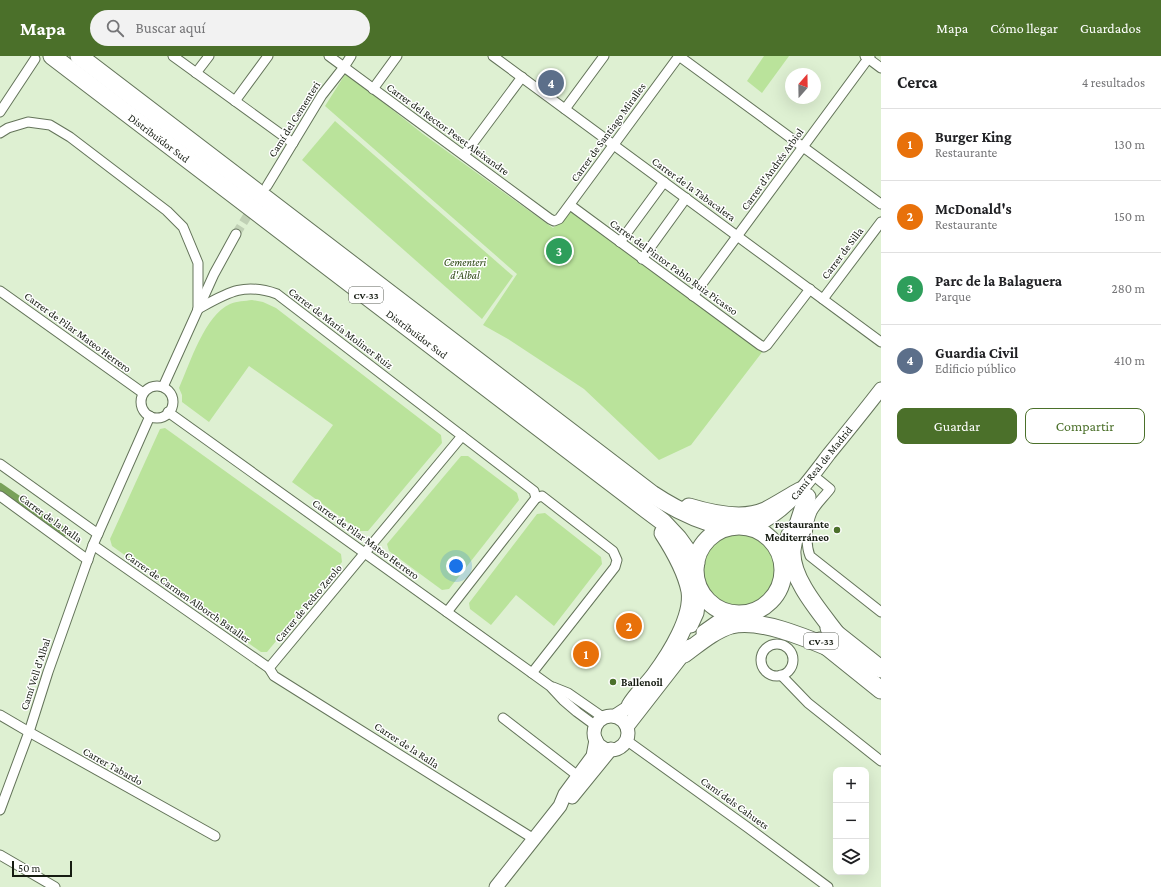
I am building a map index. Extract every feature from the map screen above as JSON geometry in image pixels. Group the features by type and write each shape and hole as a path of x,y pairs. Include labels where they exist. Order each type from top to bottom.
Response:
{"highway":[{"name":"Distribuïdor Sud","path":"52,56 650,502 678,511 709,524 726,528"},
{"name":"Distribuïdor Sud","path":"79,56 650,502 663,522 678,538 696,563"},
{"path":"650,502 724,514 740,515 755,514 765,511 804,494"},
{"path":"804,494 792,551 793,563 799,580 834,642"},
{"path":"630,706 635,697 654,677 666,659 681,631 690,603 690,592 679,562 650,502"},
{"name":"CV-33","path":"739,526 752,527 765,534 776,544 782,558 784,568 783,577 779,589 772,600 762,608 741,614 730,613 718,608 708,600 700,590 695,572 699,551 706,541 715,533 726,528 739,526"},
{"name":"CV-33","path":"783,577 802,603 820,620 834,642 881,690"},
{"name":"CV-33","path":"751,612 768,614 787,621 809,633 834,642 881,668"},
{"path":"684,654 720,630 741,624 754,624 834,642"}],"street":[{"path":"173,56 293,143"},
{"path":"196,73 209,56"},
{"path":"235,101 268,56"},
{"name":"Carrer del Rector Peset Aleixandre","path":"329,56 550,219 554,220"},
{"name":"Camí del Cementeri","path":"268,186 322,95 344,67 350,56"},
{"path":"373,89 397,56"},
{"name":"Carrer de la Tabacalera","path":"493,56 881,342"},
{"path":"565,110 604,56"},
{"path":"679,56 881,204"},
{"name":"Carrer de Santiago Miralles","path":"554,220 559,219 570,205 679,56"},
{"path":"867,57 881,68"},
{"name":"Carrer d'Andrés Arbiol","path":"693,296 803,147 867,57"},
{"path":"0,112 35,59"},
{"path":"464,156 522,77"},
{"path":"0,133 8,128 28,122 50,125 70,137 167,211 183,228 198,263 198,309"},
{"path":"620,242 664,182"},
{"path":"642,259 686,198"},
{"name":"Carrer del Pintor Pablo Ruiz Picasso","path":"570,205 764,347 810,289"},
{"name":"Carrer de Silla","path":"823,299 881,222"},
{"path":"163,387 214,274 236,234"},
{"name":"Carrer de María Moliner Ruiz","path":"198,309 235,290 251,288 277,294 534,491 536,498"},
{"name":"Carrer de Pilar Mateo Herrero","path":"0,291 143,393"},
{"path":"150,387 163,387 171,394 172,399 172,404 168,412 160,417 146,414 141,406 141,397 143,393 150,387"},
{"name":"Camí Real de Madrid","path":"782,558 792,521 804,494 881,389"},
{"name":"Camí Real de Madrid","path":"752,527 768,520 804,494 819,480 881,401"},
{"name":"Carrer de Pilar Mateo Herrero","path":"168,412 550,686 568,693 605,720"},
{"name":"Camí Vell d'Albal","path":"0,810 29,732 48,672 93,545 150,416"},
{"name":"Carrer de Pedro Zerolo","path":"269,668 462,436"},
{"path":"0,464 98,534"},
{"path":"819,480 830,489 812,512 808,530 807,549 810,556 881,612"},
{"name":"Carrer de la Ralla","path":"0,496 88,560"},
{"path":"447,612 536,498 542,496 613,550 617,560 615,567 532,673"},
{"name":"Carrer de Carmen Alborch Bataller","path":"93,545 269,668"},
{"path":"496,887 560,806 565,794 593,756 596,740 595,731 605,720 639,700 654,683 679,648 696,613 699,604 700,590"},
{"path":"627,727 696,639 704,631 730,613"},
{"name":"Carrer de la Ralla","path":"269,668 274,676 534,839"},
{"path":"781,675 808,704 881,761"},
{"name":"Carrer Tabardo","path":"0,715 215,836"},
{"path":"503,718 578,776"},
{"path":"596,740 603,747 611,749 619,747 626,740 628,734 627,727 621,719 605,720"},
{"name":"Camí dels Cahuets","path":"626,740 828,887"},
{"path":"560,806 571,799 611,749"},
{"path":"0,855 55,887"}],"green space":[{"path":"764,56 789,56 762,93 747,81"},
{"path":"346,73 423,134 553,228 572,211 763,351 691,445 659,460 584,389 508,339 483,325 517,274 325,106"},
{"name":"Cementeri d'Albal","path":"335,121 513,276 482,319 302,160"},
{"path":"252,300 263,302 276,308 441,435 442,443 368,531 360,531 292,482 333,425 249,366 209,422 182,402 182,395 179,388 193,353 213,318 230,304"},
{"path":"165,428 341,554 342,562 267,652 261,652 112,546 110,539 160,429"},
{"path":"461,456 468,456 517,493 519,500 449,589 442,590 389,551 387,544"},
{"path":"545,513 601,557 602,564 554,626 516,595 491,625 470,609 469,603 537,514"},
{"path":"733,532 747,532 761,538 771,548 777,562 775,583 771,590 761,600 747,606 733,606 719,600 709,590 703,576 703,562 709,548 719,538"}],"waterway":[{"path":"0,487 65,532"}],"tunnel":[{"path":"236,234 253,207"}],"place":[{"name":"Guardia Civil","path":"551,83"},
{"name":"Parc de la Balaguera","path":"559,251"},
{"name":"restaurante Mediterráneo","path":"837,530"},
{"name":"McDonald's","path":"629,626"},
{"name":"Burger King","path":"586,654"},
{"name":"Ballenoil","path":"613,682"}]}
